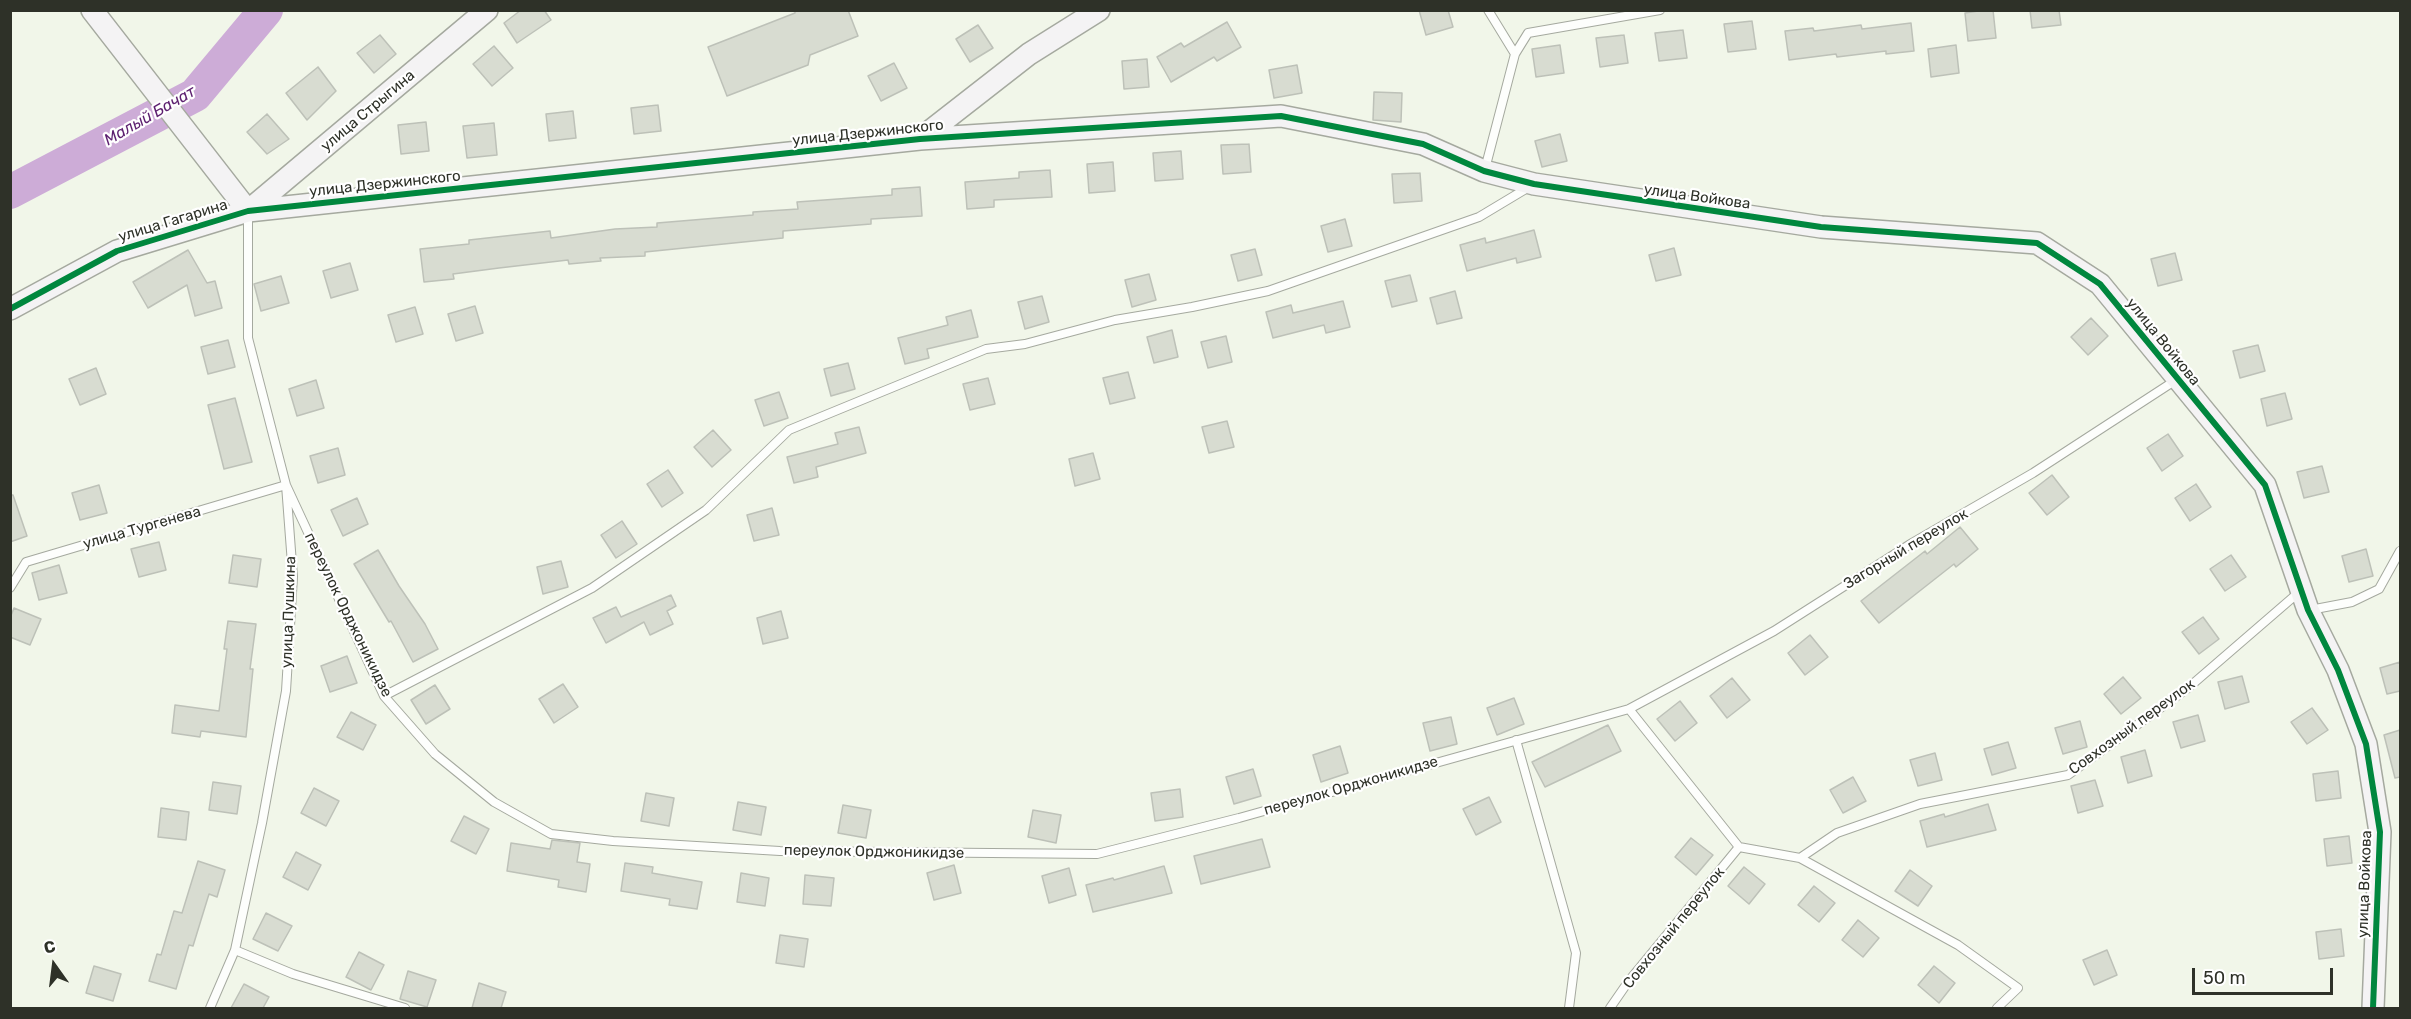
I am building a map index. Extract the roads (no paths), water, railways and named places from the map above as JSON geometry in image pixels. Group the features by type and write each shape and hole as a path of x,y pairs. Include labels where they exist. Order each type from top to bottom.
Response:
{"street":[{"path":"92,10 248,211"},
{"name":"улица Стрыгина","path":"248,211 487,10"},
{"path":"921,139 1029,54 1099,10"},
{"name":"улица Дзержинского","path":"248,211 921,139 1281,116 1423,144 1484,171"},
{"name":"улица Войкова","path":"1484,171 1534,184 1821,227 2037,243 2100,284 2265,485 2308,610 2338,670 2366,744 2380,832 2373,1008"},
{"name":"улица Гагарина","path":"10,309 117,251 248,211"}],"lane":[{"path":"1488,10 1515,54"},
{"path":"1484,171 1515,54 1528,33 1660,10"},
{"path":"384,696 592,588 706,510 789,430 986,349 1026,344 1115,320 1268,291 1479,217 1534,184"},
{"name":"улица Пушкина","path":"210,1008 235,950 262,823 286,691 292,577 286,485 248,338 248,211"},
{"name":"Загорный переулок","path":"1629,709 1774,631 1912,543 2033,473 2178,379"},
{"name":"переулок Орджоникидзе","path":"286,485 384,696 435,754 494,802 551,834 613,841 780,851 1097,854 1168,837 1629,709"},
{"name":"улица Тургенева","path":"10,588 26,562 286,485"},
{"path":"2308,610 2352,602 2379,589 2400,551"},
{"name":"Совхозный переулок","path":"1800,858 1837,833 1920,804 2068,775 2188,688 2302,590"},
{"path":"1629,709 1739,847 1800,858 1958,945 2018,988 1997,1008"},
{"path":"1516,740 1575,953 1569,1008"},
{"name":"Совхозный переулок","path":"1610,1008 1628,982 1739,847"},
{"path":"235,950 293,974 405,1008"}],"waterway":[{"name":"Малый Бачат","path":"10,192 195,95 266,10"}]}
